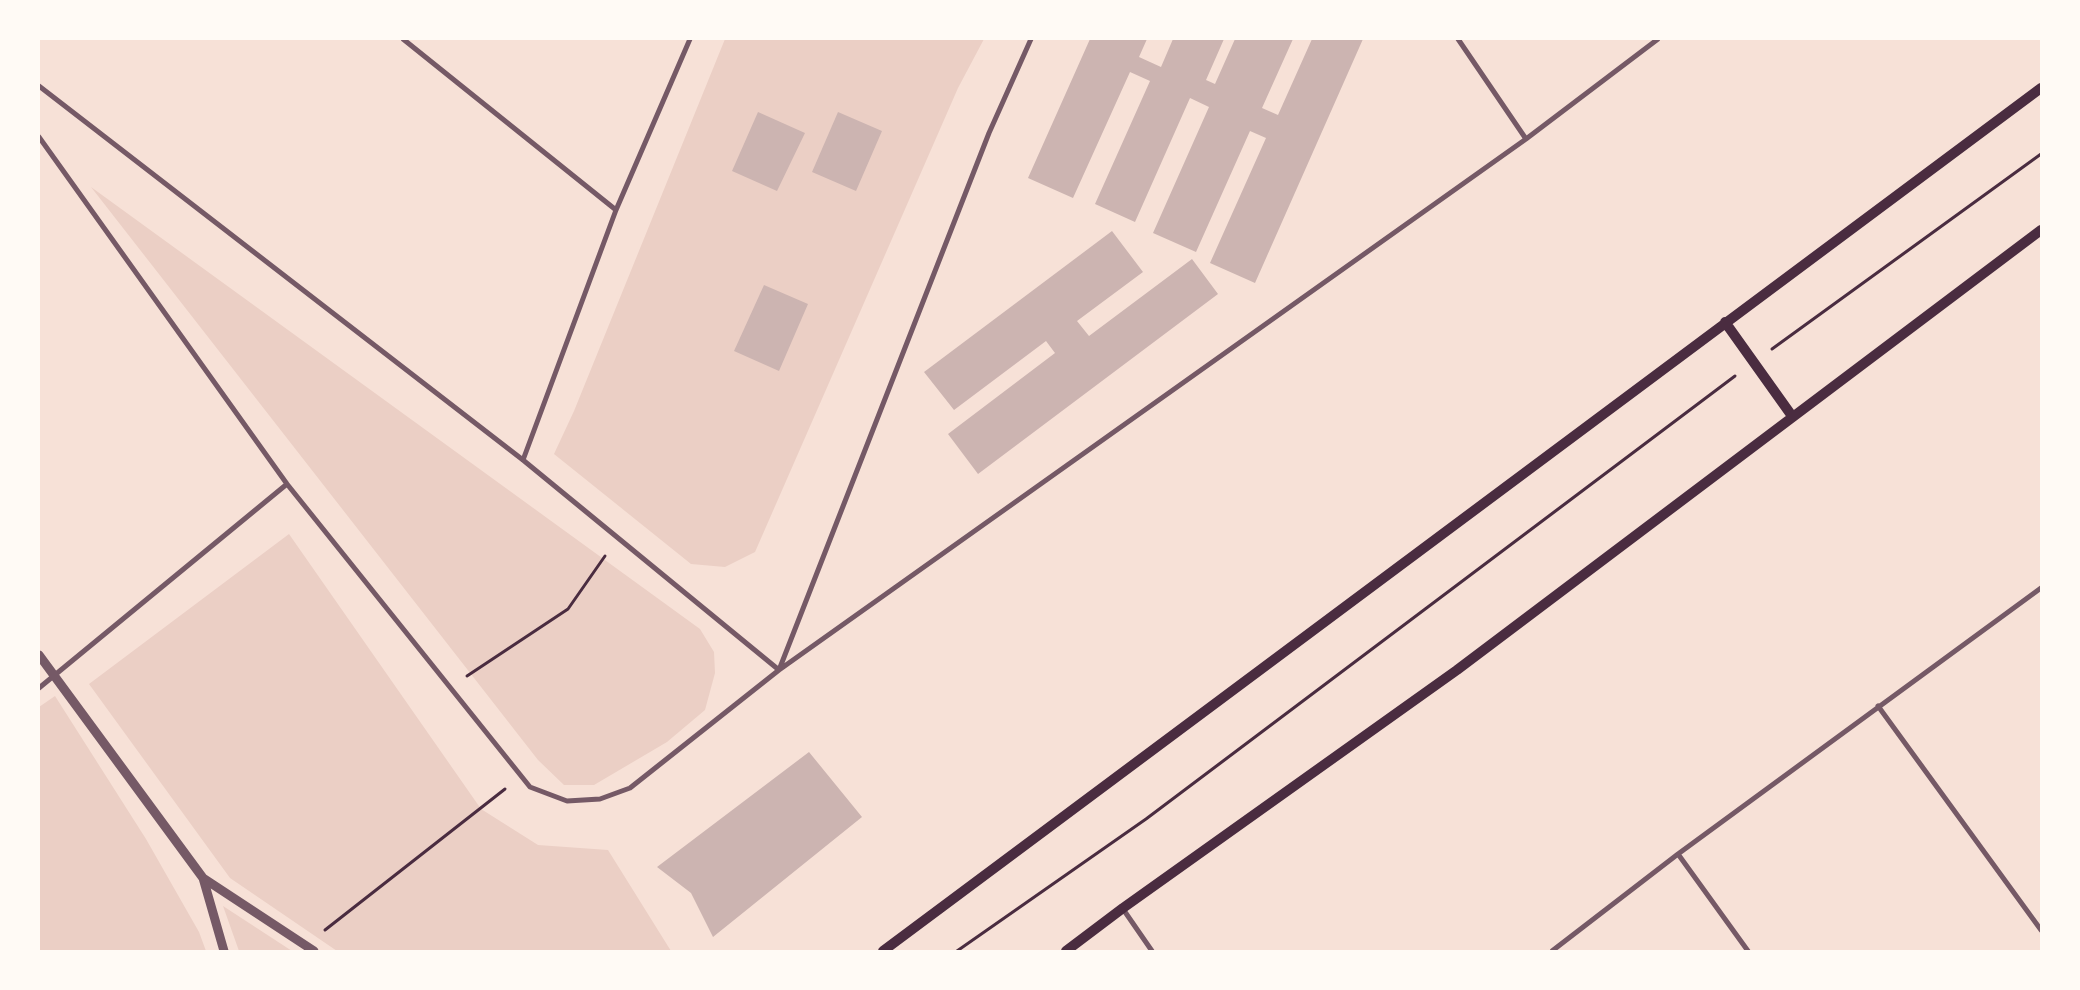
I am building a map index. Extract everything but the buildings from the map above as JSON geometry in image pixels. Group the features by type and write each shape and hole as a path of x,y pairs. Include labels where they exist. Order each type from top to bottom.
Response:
{"main road":[{"path":"883,951 2041,88"},
{"path":"1066,951 1123,908 1457,670 2041,230"},
{"path":"1726,322 1792,416"}],"street":[{"path":"403,39 616,210"},
{"path":"523,460 616,210 690,39"},
{"path":"779,670 988,133 1031,39"},
{"path":"1458,39 1526,139"},
{"path":"39,137 287,484 530,788 568,801 600,799 630,788 779,670 1526,139 1658,39"},
{"path":"39,86 523,460 779,670"},
{"path":"39,688 55,677 287,484"},
{"path":"1552,951 1678,854 2041,588"},
{"path":"39,655 203,878 314,951"},
{"path":"1878,706 2041,930"},
{"path":"1678,854 1748,951"},
{"path":"203,878 224,951"},
{"path":"1123,908 1152,951"}],"path":[{"path":"957,951 1146,819 1754,362 2041,154"},
{"path":"450,687 568,609 618,538"},
{"path":"305,946 521,776"}],"shaded area":[{"path":"725,39 984,39 958,88 755,552 725,567 691,564 554,454 574,411"},
{"path":"91,187 700,629 714,652 715,673 705,710 667,742 594,785 564,785 538,760"},
{"path":"289,534 481,809 538,845 608,850 671,951 337,951 230,878 89,684"},
{"path":"55,696 146,839 199,932 206,951 39,951 39,707"},
{"path":"223,906 292,951 239,951"}]}
